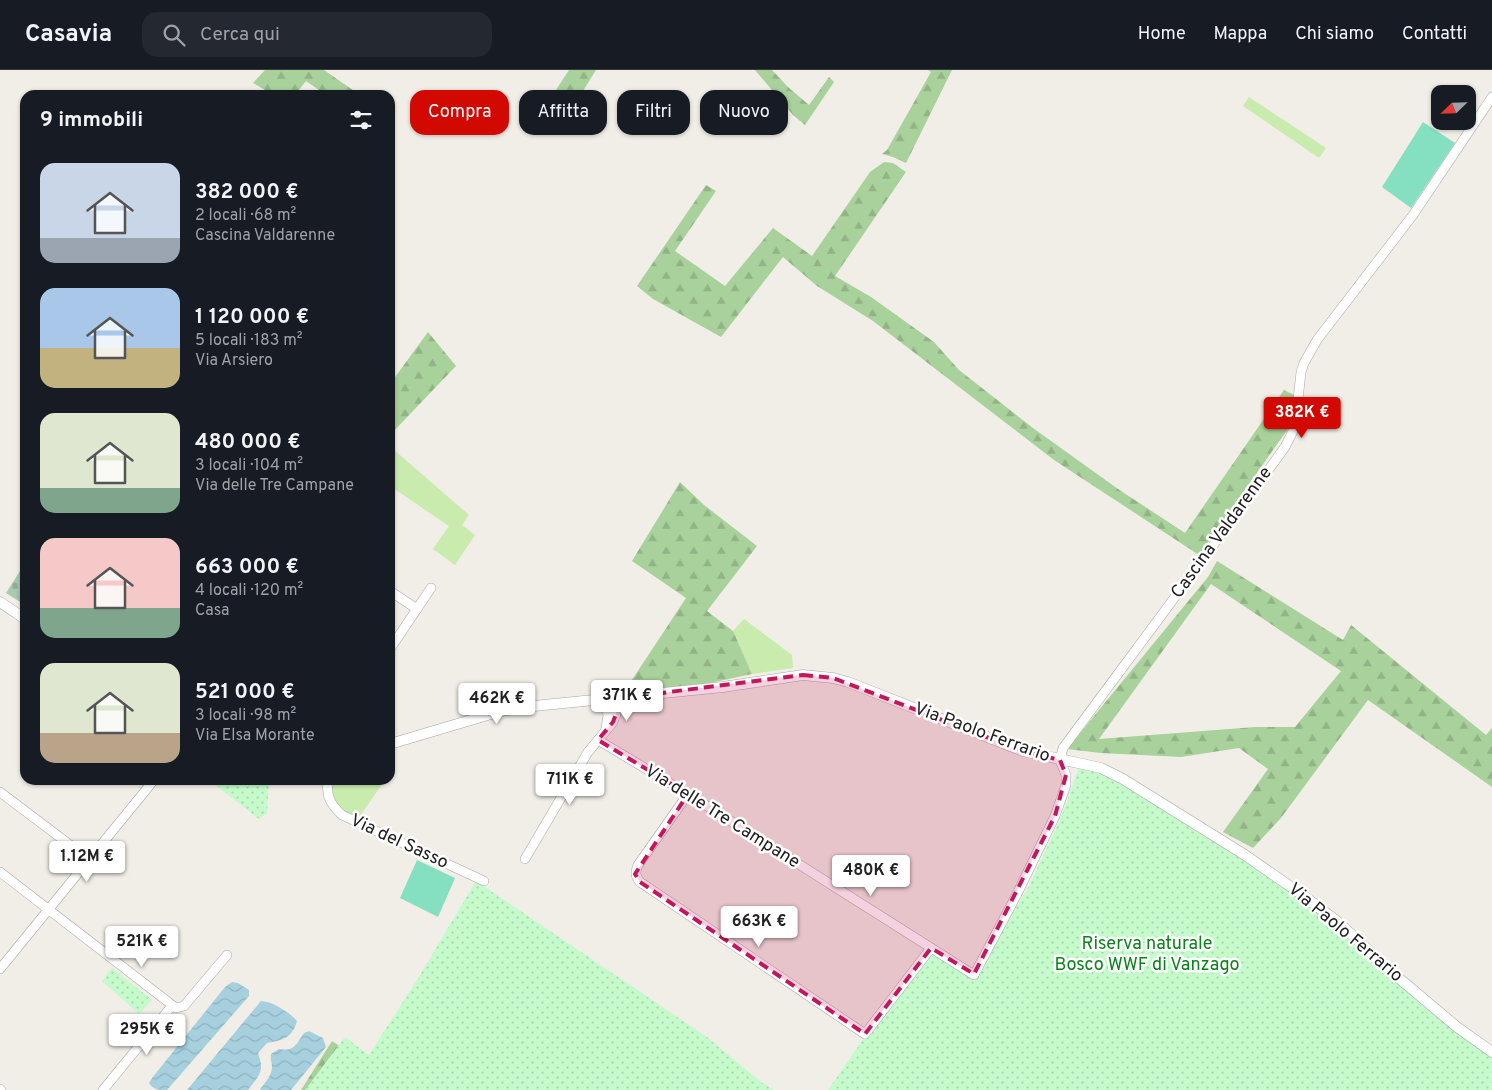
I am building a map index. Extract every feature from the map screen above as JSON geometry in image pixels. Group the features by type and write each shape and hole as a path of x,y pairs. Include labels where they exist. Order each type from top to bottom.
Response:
{"street":[{"name":"Cascina Valdarenne","path":"1060,760 1063,748 1198,568 1285,447 1295,427 1298,411 1299,384 1304,363 1317,340 1413,215 1492,96"},
{"path":"395,642 431,588"},
{"path":"395,594 417,609"},
{"path":"1,605 20,616"},
{"name":"Via Paolo Ferrario","path":"395,743 501,711 534,706 723,687 803,676 832,678 848,682 1024,751 1101,768 1123,779 1245,856 1338,922 1394,974 1457,1027 1492,1052"},
{"path":"525,859 588,752 611,726 617,715 622,698"},
{"path":"603,700 608,715 606,730"},
{"name":"Via delle Tre Campane","path":"598,740 688,794 972,975 1016,896 1056,816 1066,785 1066,775 1060,760"},
{"path":"0,969 150,785"},
{"name":"Via del Sasso","path":"322,785 332,806 348,819 484,881"},
{"path":"326,790 327,785"},
{"path":"0,792 90,860"},
{"path":"688,794 638,865 635,874 637,878 640,882 865,1034 930,948"},
{"path":"0,872 176,1008 184,1006 227,955"},
{"path":"103,1090 172,1006"}],"highlighted area":[{"path":"803,675 833,678 1023,751 1060,760 1066,775 1055,816 974,974 931,948 865,1034 640,882 635,874 688,794 598,740 613,722 622,698"}],"green space":[{"path":"265,70 324,70 353,90 319,90 306,81 299,90 265,90 253,83"},
{"path":"569,70 596,70 584,90 556,90"},
{"path":"755,70 772,70 809,105 829,77 834,82 805,125 788,109 788,90 772,90"},
{"path":"928,70 952,70 906,163 882,154 887,150 931,72"},
{"path":"1249,97 1326,148 1319,158 1243,106"},
{"path":"1423,122 1431,127 1431,130 1435,130 1455,143 1411,208 1382,187"},
{"path":"884,162 893,163 906,172 835,276 871,297 934,342 959,370 1033,428 1118,489 1185,533 1284,390 1296,396 1290,426 1199,555 1054,460 873,321 817,286 783,257 721,337 653,299 637,286 706,185 716,191 675,251 725,286 773,228 812,256 870,172"},
{"path":"428,332 456,366 395,430 395,377"},
{"path":"395,451 469,515 462,525 475,535 455,565 433,549 449,526 395,489"},
{"path":"680,482 704,505 757,546 707,611 733,631 752,674 710,683 624,692 686,598 632,561"},
{"path":"1217,561 1343,640 1351,625 1486,735 1492,728 1492,787 1368,700 1281,818 1253,848 1223,832 1268,769 1239,748 1181,757 1101,753 1067,749 1208,577","holes":["1211,584 1341,671 1295,727 1255,727 1099,739"]},
{"path":"20,571 20,602 6,593"},
{"path":"744,619 792,655 793,668 752,674 733,631"},
{"name":"Riserva naturale Bosco WWF di Vanzago","path":"1081,762 1101,767 1316,906 1492,1050 1492,1090 828,1090 875,1022 931,950 974,979 1030,884 1062,815"},
{"path":"215,785 269,785 267,813 259,819"},
{"path":"333,785 382,785 358,819 338,805 330,791"},
{"path":"417,860 455,878 438,917 400,898"},
{"path":"476,881 707,1037 761,1082 774,1090 305,1090 345,1037 369,1055 417,980"},
{"path":"112,968 152,1000 139,1014 102,981"},
{"path":"169,1017 173,1017 183,1024 167,1040 157,1031"},
{"path":"332,1041 367,1064 350,1090 301,1090"}],"water":[{"path":"232,982 238,983 249,990 249,996 167,1090 159,1090 153,1087 149,1083 152,1078 225,987"},
{"path":"261,1001 280,1008 297,1021 292,1032 286,1038 267,1043 258,1053 261,1065 260,1073 248,1090 187,1090"},
{"path":"309,1031 323,1038 326,1047 291,1090 260,1090 272,1070 271,1054 279,1049 292,1048 304,1033"}]}
